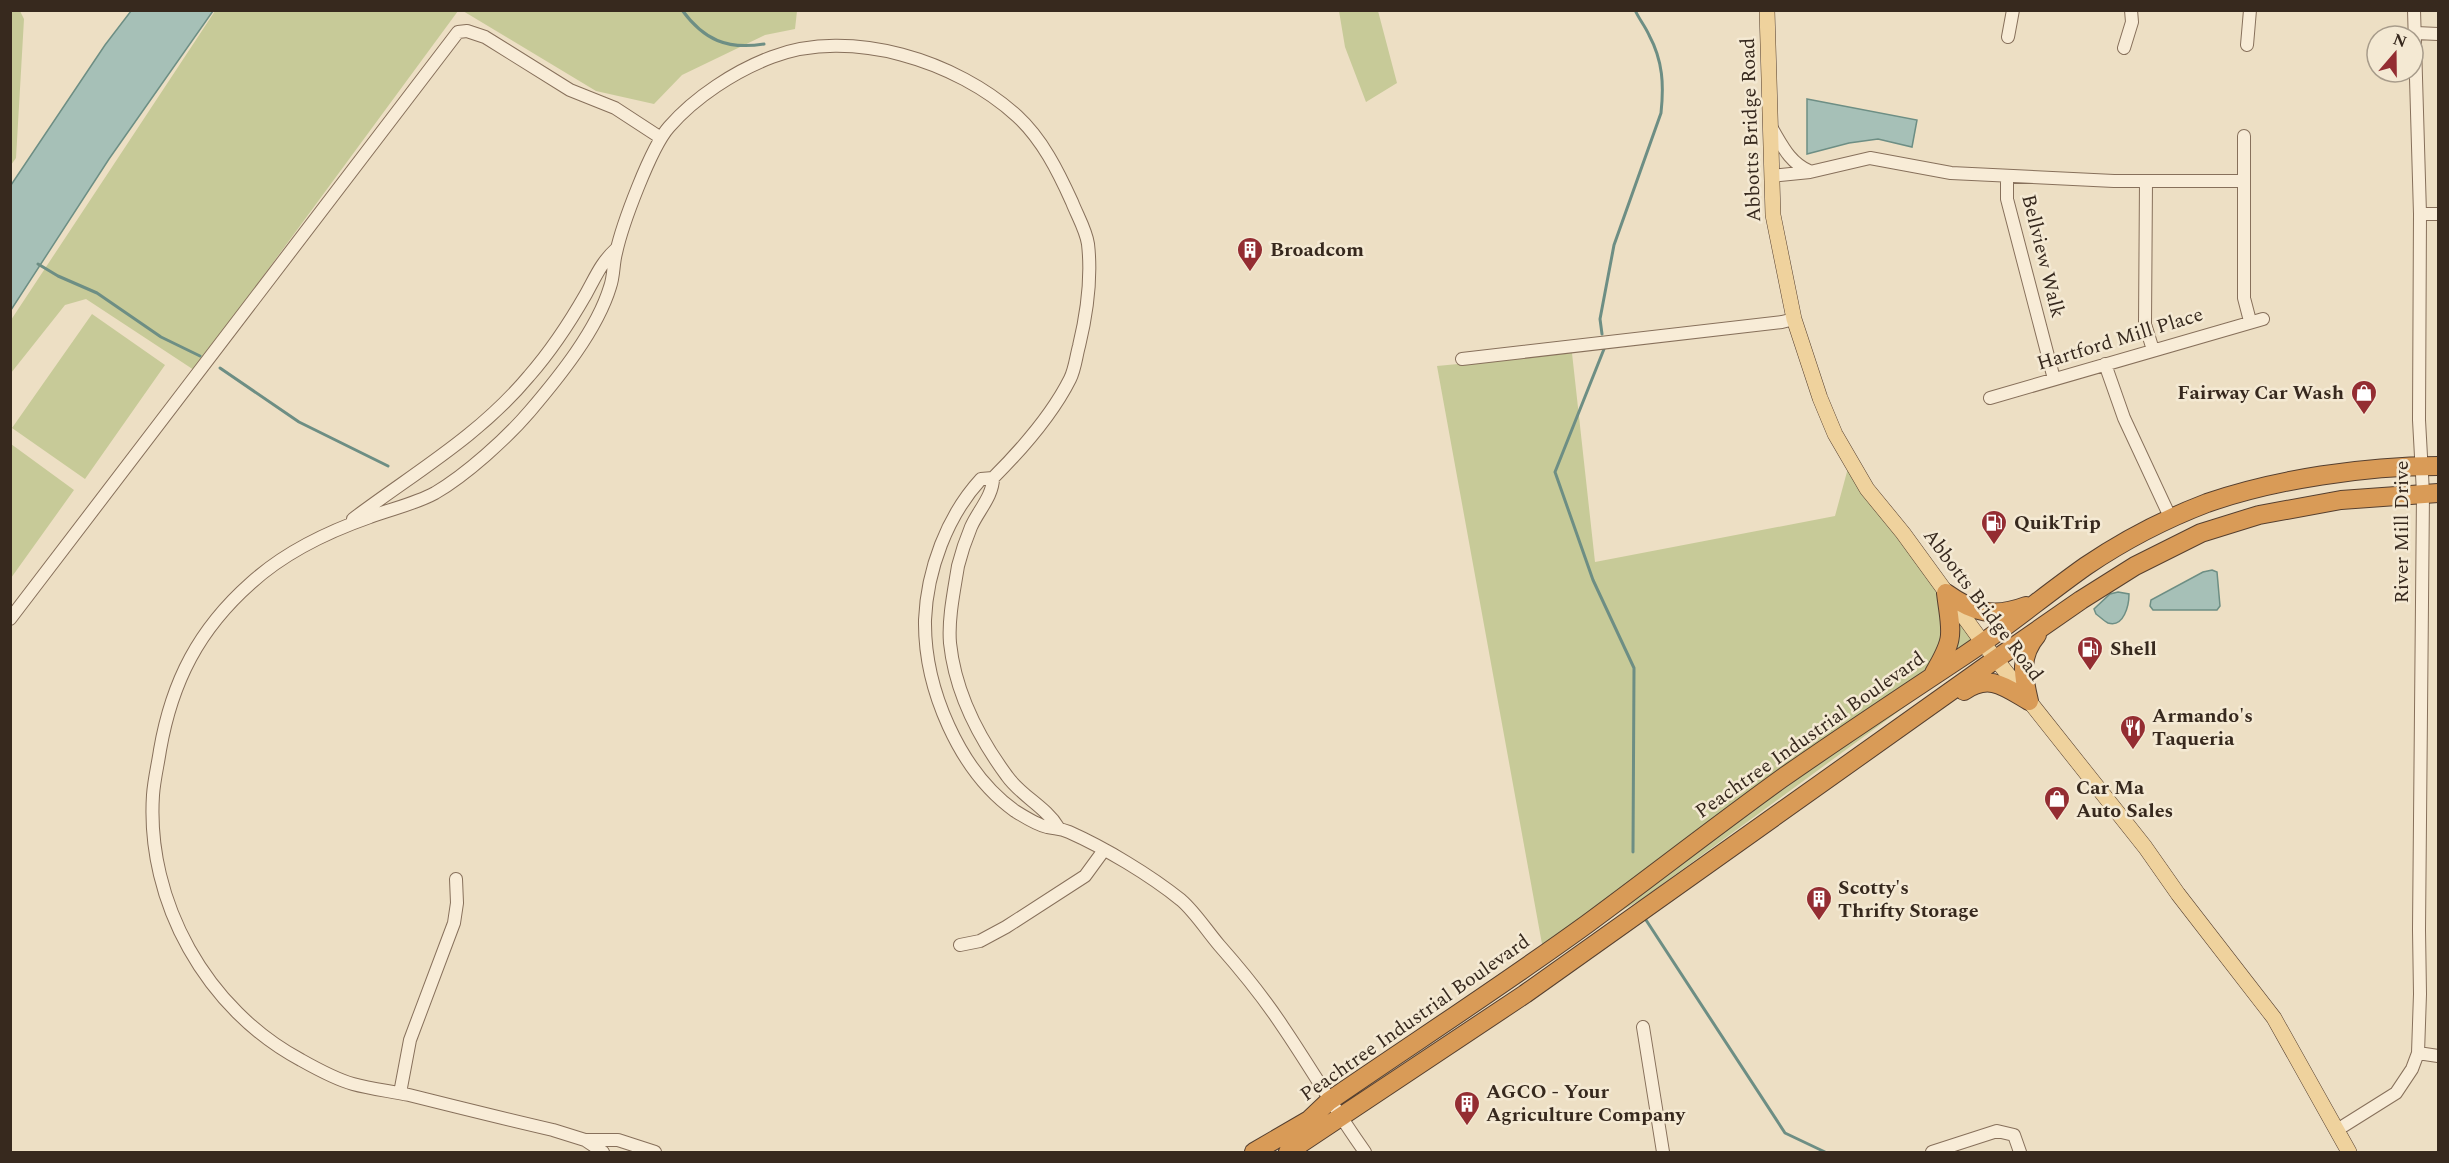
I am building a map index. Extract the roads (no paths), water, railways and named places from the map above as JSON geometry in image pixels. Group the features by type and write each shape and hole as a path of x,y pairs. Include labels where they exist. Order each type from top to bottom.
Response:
{"highway":[{"name":"Peachtree Industrial Boulevard","path":"1254,1152 1309,1120 1329,1101 1548,951 1782,779 1983,643 2085,567 2122,544 2208,503 2284,483 2388,468 2430,466"},
{"name":"Peachtree Industrial Boulevard","path":"1288,1152 1525,994 1996,658 2135,566 2200,533 2259,515 2301,506 2431,493"},
{"path":"1946,593 1965,606 1988,613 2009,612 2042,600"},
{"path":"1932,677 1949,648 1952,631 1946,593"},
{"path":"2029,700 2022,673 2025,653 2047,623"},
{"path":"1932,704 1954,698 1974,684 1987,682 2002,685 2029,700"}],"main road":[{"name":"Abbotts Bridge Road","path":"1767,10 1773,215 1794,318 1820,398 1835,434 1867,489 1983,643 2145,847 2178,894 2274,1018 2349,1152"}],"street":[{"path":"2008,37 2013,10"},
{"path":"2124,48 2132,22 2132,10"},
{"path":"2247,45 2250,10"},
{"path":"10,619 458,32 467,31 485,37 570,90 615,108 661,138"},
{"path":"603,1152 585,1140 554,1130 400,1093 348,1083 297,1059 258,1031 224,1000 200,968 181,935 166,900 156,853 153,796 164,731 178,679 197,644 224,608 254,579 295,550 342,527 431,495 456,478 512,430 574,357 611,286 616,249 636,195 661,138 672,123 740,71 778,54 837,46 888,51 918,57 965,79 1019,117 1035,135 1054,165 1088,238 1089,304 1070,380 1027,444 993,478 981,479 972,489 952,520 939,549 929,590 926,620 930,667 945,717 962,752 987,785 1015,811 1046,827 1058,827 1104,850 1182,901 1252,983 1284,1028 1340,1118 1365,1152"},
{"name":"River Mill Drive","path":"2417,84 2420,214 2419,420 2430,466 2431,493 2419,930 2418,1053"},
{"path":"1771,127 1791,159 1810,172"},
{"path":"1771,176 1810,172 1870,158 1951,173 2146,181 2243,181 2244,136"},
{"name":"Bellview Walk","path":"2007,176 2007,199 2054,379"},
{"path":"2146,181 2145,324 2152,350"},
{"name":"Hartford Mill Place","path":"1990,398 2256,320 2244,298 2243,181"},
{"path":"2420,214 2439,214"},
{"path":"342,527 469,436 502,405 530,376 579,304 603,262 616,249"},
{"path":"1462,358 1782,322 1794,318"},
{"path":"2105,364 2124,418 2171,519"},
{"path":"993,478 993,487 971,527 959,563 952,602 950,642 962,693 977,729 1008,778 1053,819 1058,827"},
{"path":"960,945 980,941 1006,927 1085,876 1104,850"},
{"path":"400,1093 410,1040 454,923 457,903 456,879"},
{"path":"1643,1027 1663,1152"},
{"path":"2337,1130 2396,1093 2412,1069 2418,1053 2439,1056"},
{"path":"1932,1152 1997,1131 2004,1131 2014,1135 2020,1152"},
{"path":"585,1140 618,1140 655,1152"}],"water":[{"path":"131,11 213,11 109,159 11,310 11,185 105,45"},
{"path":"1807,99 1917,120 1912,147 1878,139 1849,143 1807,154"},
{"path":"2212,570 2217,572 2220,606 2217,610 2153,610 2150,606 2151,600 2203,572"},
{"path":"2118,592 2129,594 2127,609 2118,622 2108,623 2096,614 2094,609 2110,594"}],"waterway":[{"path":"682,10 699,29 717,41 739,45 764,44"},
{"path":"1602,334 1600,319 1614,245 1661,113 1660,64 1654,45 1635,10"},
{"path":"38,264 58,276 97,293 161,337 200,356"},
{"path":"1604,349 1555,472 1593,580 1634,668 1633,852"},
{"path":"220,368 299,422 388,466"},
{"path":"1646,920 1785,1133 1825,1152"}],"place":[{"name":"Broadcom","path":"1250,273"},
{"name":"Fairway Car Wash","path":"2364,416"},
{"name":"QuikTrip","path":"1994,546"},
{"name":"Shell","path":"2090,672"},
{"name":"Armando's Taqueria","path":"2133,751"},
{"name":"Car Ma Auto Sales","path":"2057,822"},
{"name":"Scotty's Thrifty Storage","path":"1819,922"},
{"name":"AGCO - Your Agriculture Company","path":"1467,1127"}]}
